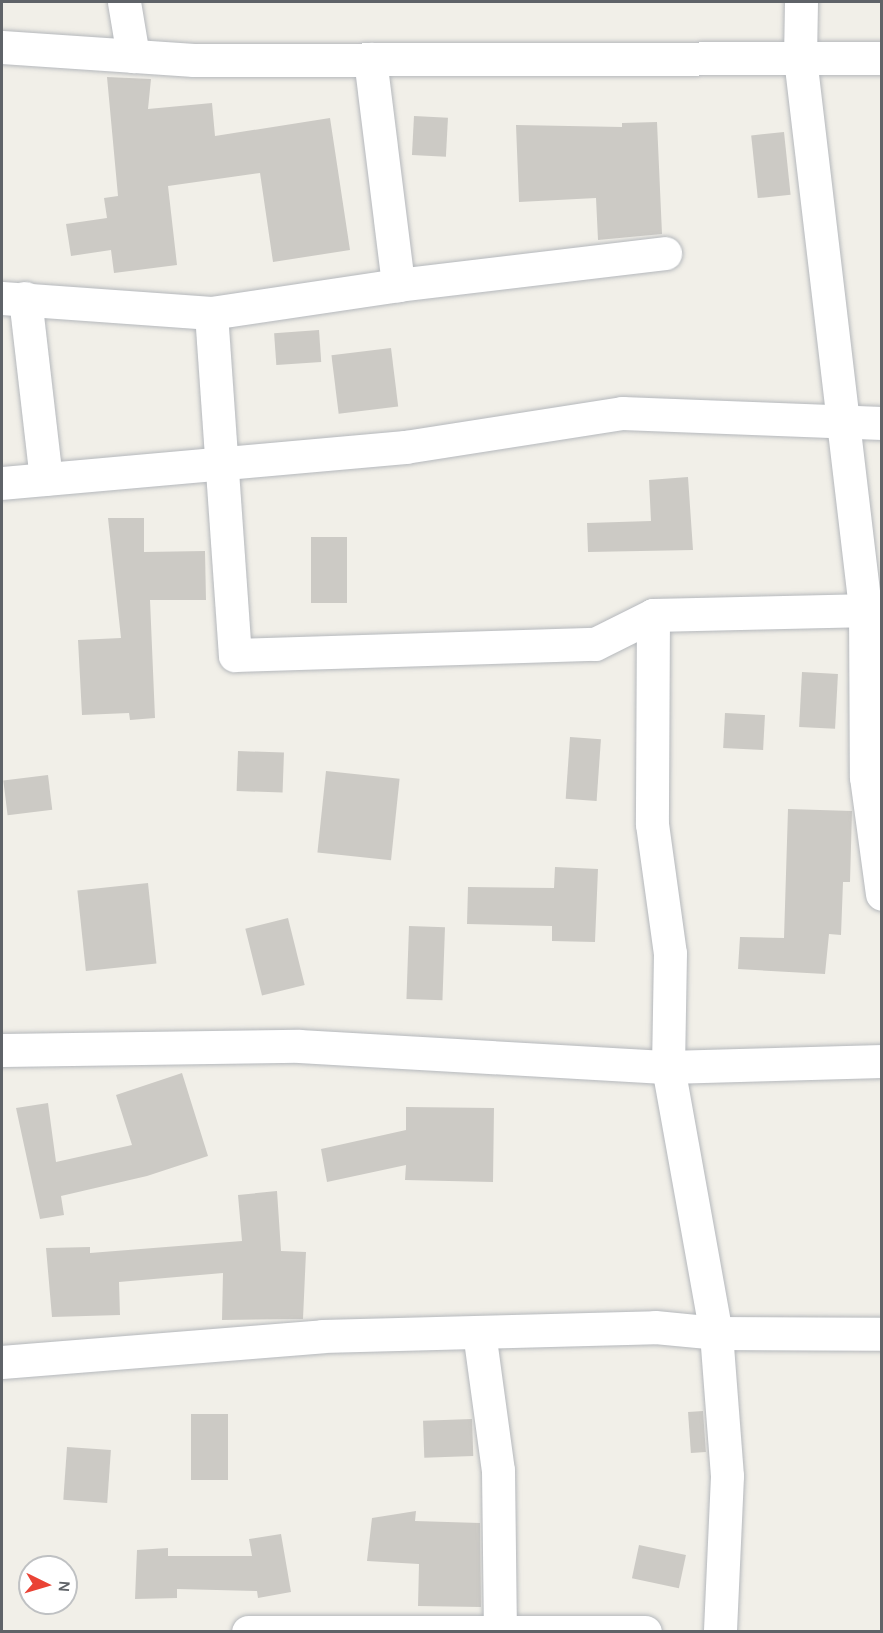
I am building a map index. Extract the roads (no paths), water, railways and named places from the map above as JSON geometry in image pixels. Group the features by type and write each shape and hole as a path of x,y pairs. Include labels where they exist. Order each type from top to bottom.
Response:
{"street":[{"path":"124,2 133,56"},
{"path":"801,2 800,58 842,422 873,609 866,777 882,894"},
{"path":"2,47 133,56 370,60 882,58"},
{"path":"370,60 398,285"},
{"path":"46,480 13,298 211,314 398,285 665,253"},
{"path":"211,314 235,655 595,644 653,615 873,609"},
{"path":"2,483 405,447 622,413 882,423"},
{"path":"653,615 652,824 670,953 669,1067 716,1333 727,1476 720,1632"},
{"path":"2,1050 299,1046 669,1067 882,1061"},
{"path":"2,1362 322,1336 655,1327 716,1333 882,1334"},
{"path":"479,1332 498,1470 500,1630"},
{"path":"248,1632 500,1630 645,1632"}]}
